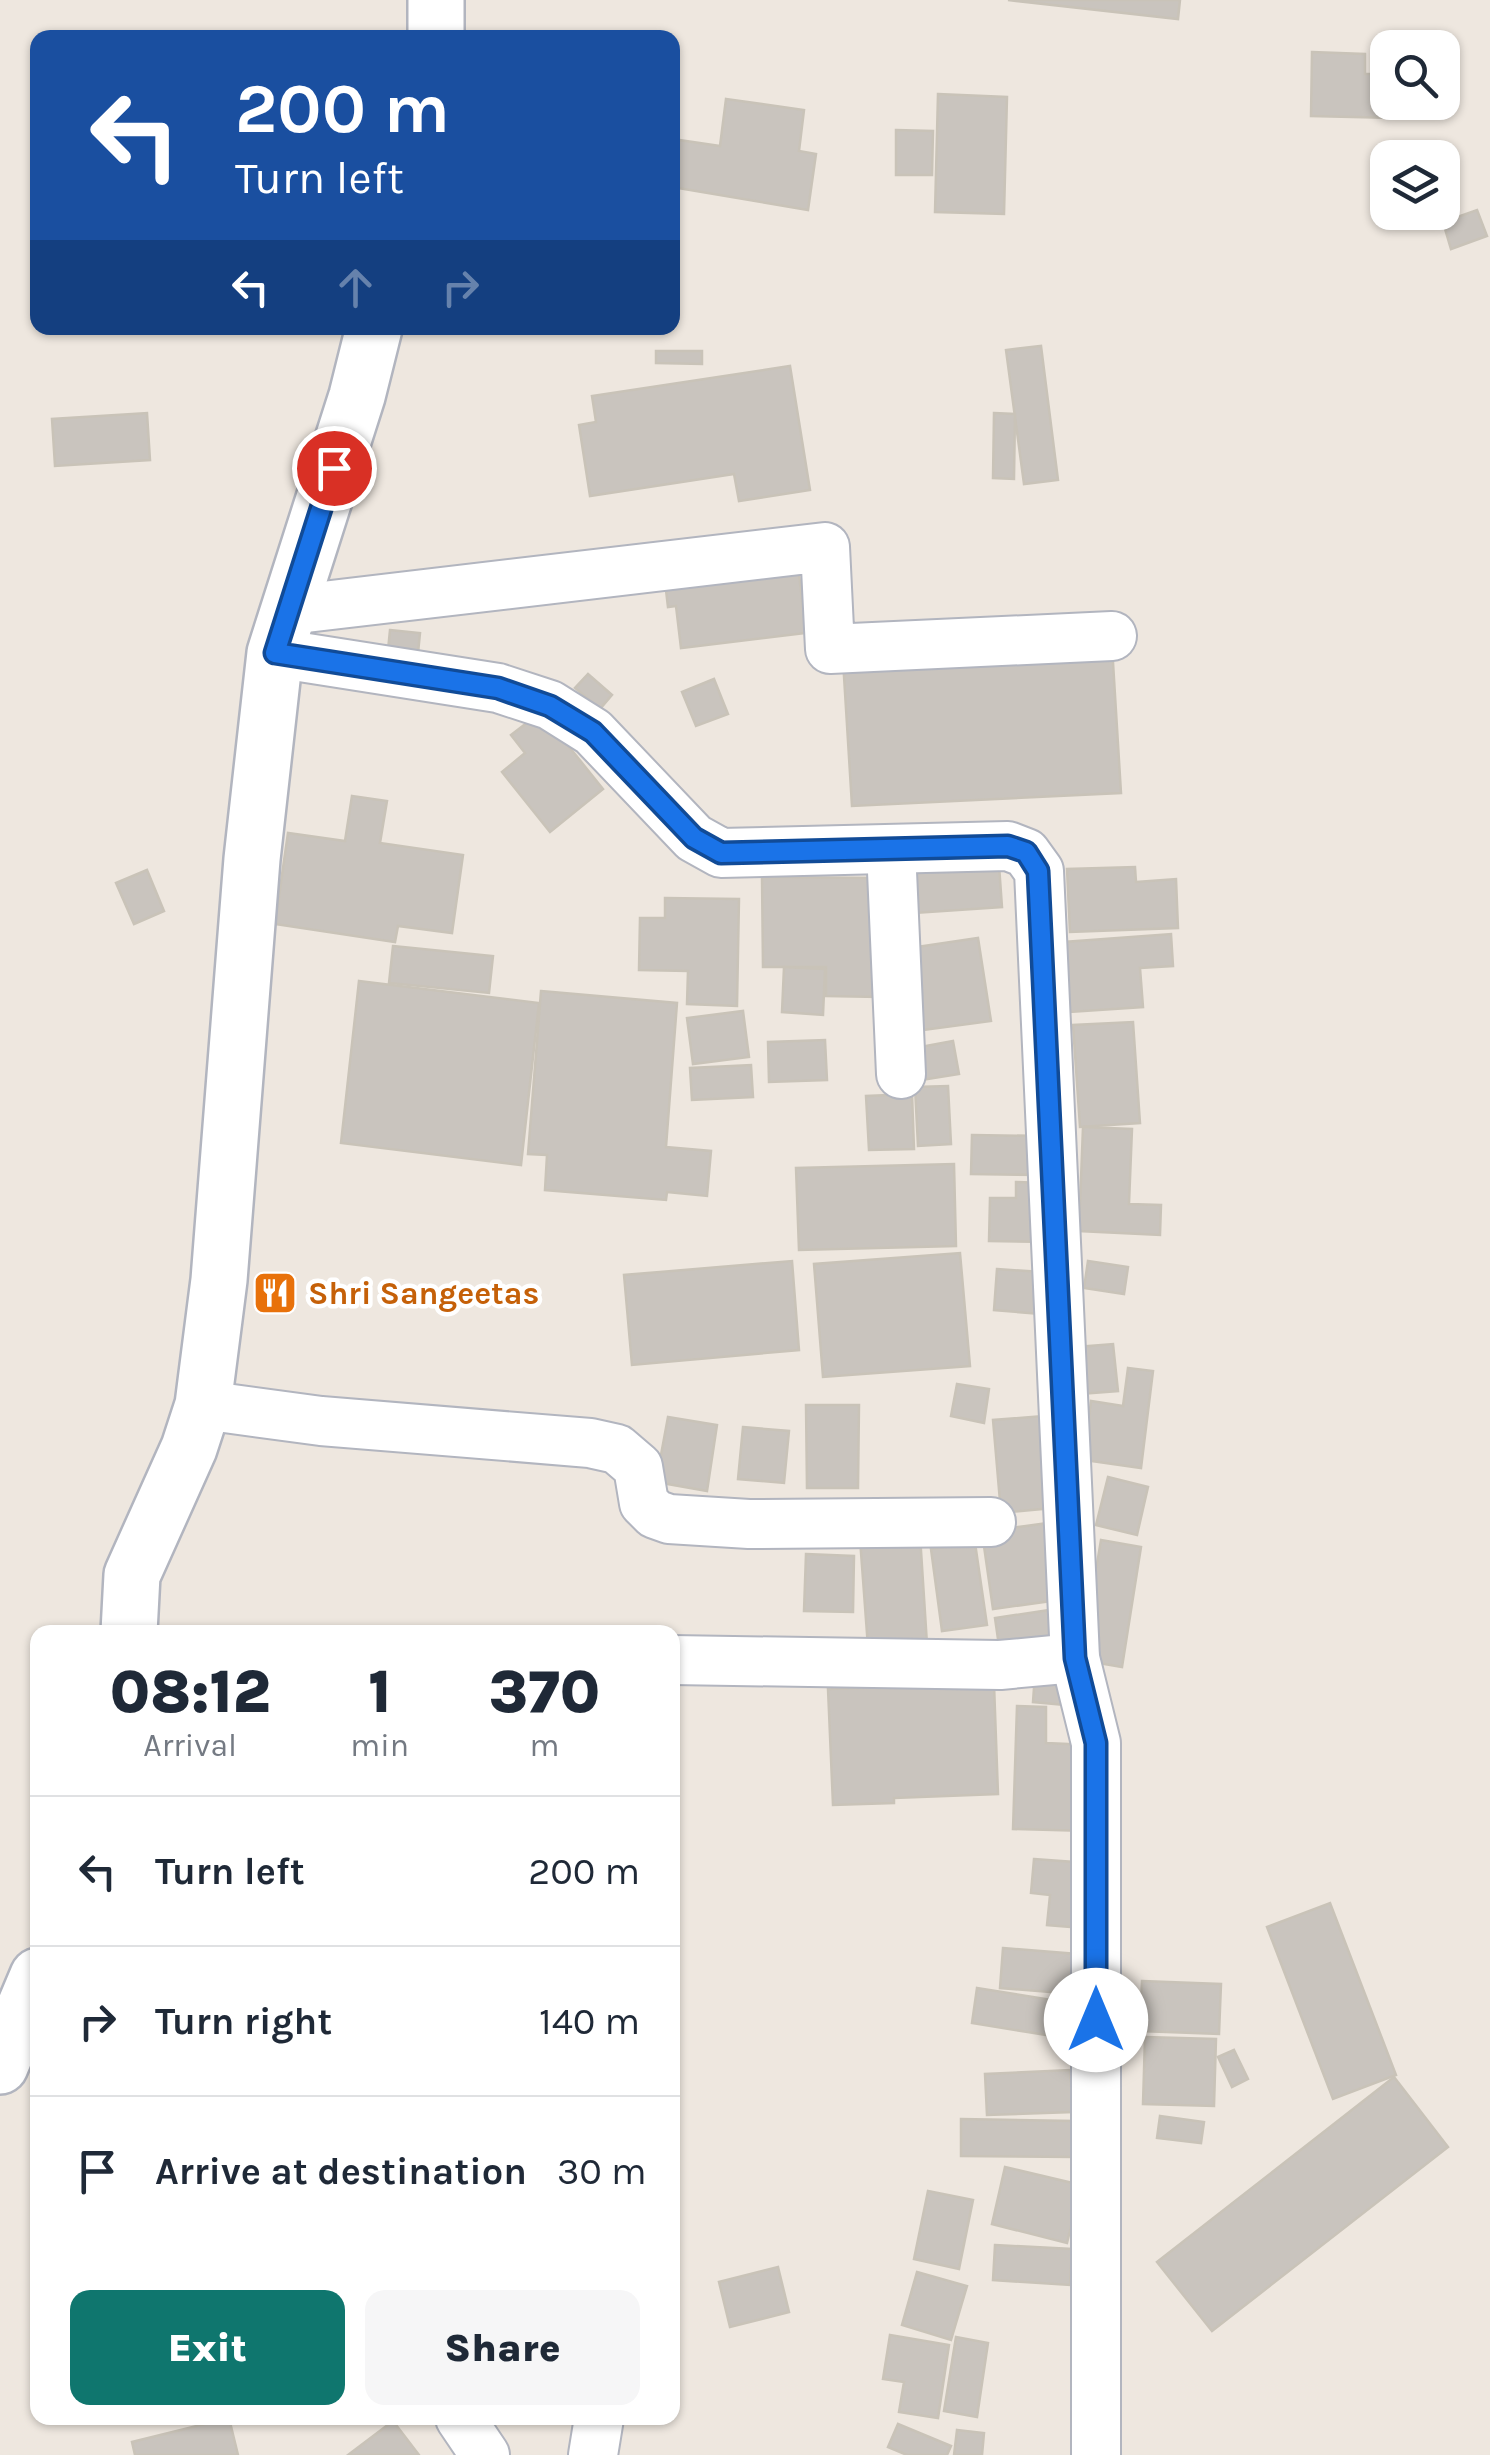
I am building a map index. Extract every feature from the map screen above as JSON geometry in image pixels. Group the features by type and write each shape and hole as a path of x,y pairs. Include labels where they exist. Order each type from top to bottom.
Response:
{"street":[{"path":"436,0 436,30"},
{"path":"129,1625 132,1575 204,1405 219,1280 252,859 282,632 372,335"},
{"path":"282,632 825,547 830,649 1112,636"},
{"path":"282,632 498,688 550,706 593,732 694,838 721,853 1008,846 1026,852 1038,871 1075,1658 1096,1743 1096,2455"},
{"path":"890,849 900,1074"},
{"path":"204,1405 321,1421 590,1443 617,1449 638,1467 644,1503 669,1519 750,1524 991,1522"},
{"path":"680,1660 1000,1665 1075,1658"},
{"path":"0,2066 30,1995"},
{"path":"465,2425 485,2455"},
{"path":"593,2455 599,2425"}],"building":[{"path":"1008,0 1180,0 1178,19"},
{"path":"1312,52 1365,54 1365,74 1370,74 1370,117 1311,116"},
{"path":"938,94 1007,97 1004,214 935,212"},
{"path":"726,99 804,110 799,151 816,154 808,210 680,188 680,140 720,146"},
{"path":"896,130 933,131 932,175 896,175"},
{"path":"1477,210 1487,236 1451,249 1445,230 1460,230 1460,216"},
{"path":"1041,346 1058,480 1024,484 1006,350"},
{"path":"656,351 702,351 702,364 656,363"},
{"path":"790,366 810,490 739,501 734,474 590,496 579,425 596,422 592,396"},
{"path":"147,413 150,460 55,466 52,419"},
{"path":"994,413 1015,414 1014,479 993,478"},
{"path":"799,574 806,633 681,648 676,606 668,607 666,590"},
{"path":"390,630 420,633 417,663 387,660"},
{"path":"1112,646 1121,793 852,806 843,660"},
{"path":"588,674 612,695 600,709 575,688"},
{"path":"714,679 728,714 696,726 682,692"},
{"path":"541,712 603,789 550,832 502,772 525,753 511,735"},
{"path":"352,796 387,801 380,843 463,855 452,933 398,926 395,942 275,924 288,833 345,841"},
{"path":"896,857 999,865 1002,907 900,914"},
{"path":"1135,867 1136,882 1176,879 1178,928 1070,932 1067,869"},
{"path":"147,870 164,911 134,924 116,883"},
{"path":"762,877 879,878 879,997 826,996 826,967 763,967"},
{"path":"665,898 739,899 737,1006 687,1004 688,971 639,970 640,918 665,918"},
{"path":"1171,934 1173,966 1140,968 1143,1007 1070,1012 1064,942"},
{"path":"978,938 991,1021 915,1031 903,949"},
{"path":"393,946 493,956 489,993 389,983"},
{"path":"784,967 825,969 823,1015 782,1012"},
{"path":"359,981 539,1003 521,1165 341,1143"},
{"path":"541,991 677,1003 666,1147 711,1151 707,1196 667,1192 666,1200 545,1190 547,1155 528,1154"},
{"path":"743,1011 749,1057 693,1064 687,1018"},
{"path":"1133,1022 1140,1123 1080,1127 1073,1025"},
{"path":"825,1040 827,1080 769,1082 768,1042"},
{"path":"953,1041 959,1074 921,1080 915,1048"},
{"path":"751,1065 753,1097 692,1100 690,1068"},
{"path":"948,1086 951,1144 918,1146 915,1087"},
{"path":"912,1094 914,1149 869,1150 866,1096"},
{"path":"1083,1127 1132,1129 1129,1204 1161,1205 1160,1235 1079,1231"},
{"path":"972,1135 1044,1136 1043,1175 971,1174"},
{"path":"954,1164 956,1246 799,1250 796,1168"},
{"path":"1016,1182 1047,1183 1047,1242 989,1241 990,1198 1016,1198"},
{"path":"960,1253 970,1366 823,1377 814,1264"},
{"path":"792,1261 799,1350 632,1365 624,1275"},
{"path":"1088,1261 1128,1267 1124,1294 1084,1288"},
{"path":"997,1269 1056,1273 1052,1315 994,1310"},
{"path":"1113,1344 1118,1391 1081,1394 1077,1347"},
{"path":"1128,1368 1153,1371 1141,1468 1084,1460 1091,1401 1123,1406"},
{"path":"957,1384 989,1389 984,1423 951,1416"},
{"path":"806,1405 859,1405 858,1488 807,1488"},
{"path":"1055,1415 1063,1507 1001,1513 993,1420"},
{"path":"668,1417 717,1425 707,1491 656,1482"},
{"path":"743,1427 789,1431 784,1483 738,1479"},
{"path":"1108,1477 1148,1487 1137,1535 1096,1525"},
{"path":"1048,1523 1059,1600 993,1609 982,1532"},
{"path":"920,1535 927,1644 868,1647 860,1539"},
{"path":"1101,1540 1141,1547 1122,1667 1081,1660"},
{"path":"975,1543 987,1625 942,1631 931,1549"},
{"path":"806,1554 854,1556 853,1612 804,1611"},
{"path":"1056,1609 1062,1651 1001,1660 995,1618"},
{"path":"1035,1673 1066,1676 1064,1705 1033,1702"},
{"path":"994,1684 998,1794 833,1805 828,1689"},
{"path":"1017,1706 1046,1707 1046,1743 1090,1745 1087,1831 1013,1829"},
{"path":"1034,1859 1088,1863 1082,1928 1047,1925 1050,1895 1031,1893"},
{"path":"1330,1903 1396,2075 1333,2099 1267,1927"},
{"path":"1003,1948 1077,1954 1074,1994 1000,1988"},
{"path":"1142,1981 1221,1984 1219,2034 1140,2031"},
{"path":"977,1988 1089,2006 1083,2041 972,2023"},
{"path":"1145,2037 1216,2039 1214,2106 1143,2104"},
{"path":"1234,2050 1248,2079 1232,2087 1218,2057"},
{"path":"1070,2070 1073,2112 987,2115 985,2074"},
{"path":"1394,2077 1448,2147 1212,2331 1157,2262"},
{"path":"1160,2116 1204,2122 1201,2143 1157,2138"},
{"path":"961,2119 1075,2121 1074,2157 961,2156"},
{"path":"1005,2167 1081,2185 1067,2243 992,2224"},
{"path":"928,2191 973,2200 959,2269 914,2259"},
{"path":"995,2245 1072,2249 1070,2285 993,2280"},
{"path":"778,2267 789,2312 730,2327 719,2282"},
{"path":"917,2272 967,2286 951,2340 902,2325"},
{"path":"890,2335 949,2345 938,2418 899,2412 904,2382 883,2379"},
{"path":"956,2337 988,2343 977,2417 944,2411"},
{"path":"898,2424 951,2446 947,2455 907,2455 888,2447"},
{"path":"201,2425 231,2425 238,2455 135,2455 132,2442"},
{"path":"388,2425 396,2425 419,2455 348,2455"},
{"path":"957,2430 984,2433 982,2455 954,2455"}],"place":[{"name":"Shri Sangeetas","path":"275,1293"}],"route":[{"path":"334,468 275,653 498,688 550,706 593,732 694,838 721,853 1008,846 1026,852 1038,871 1075,1658 1096,1743 1096,2020"}]}
